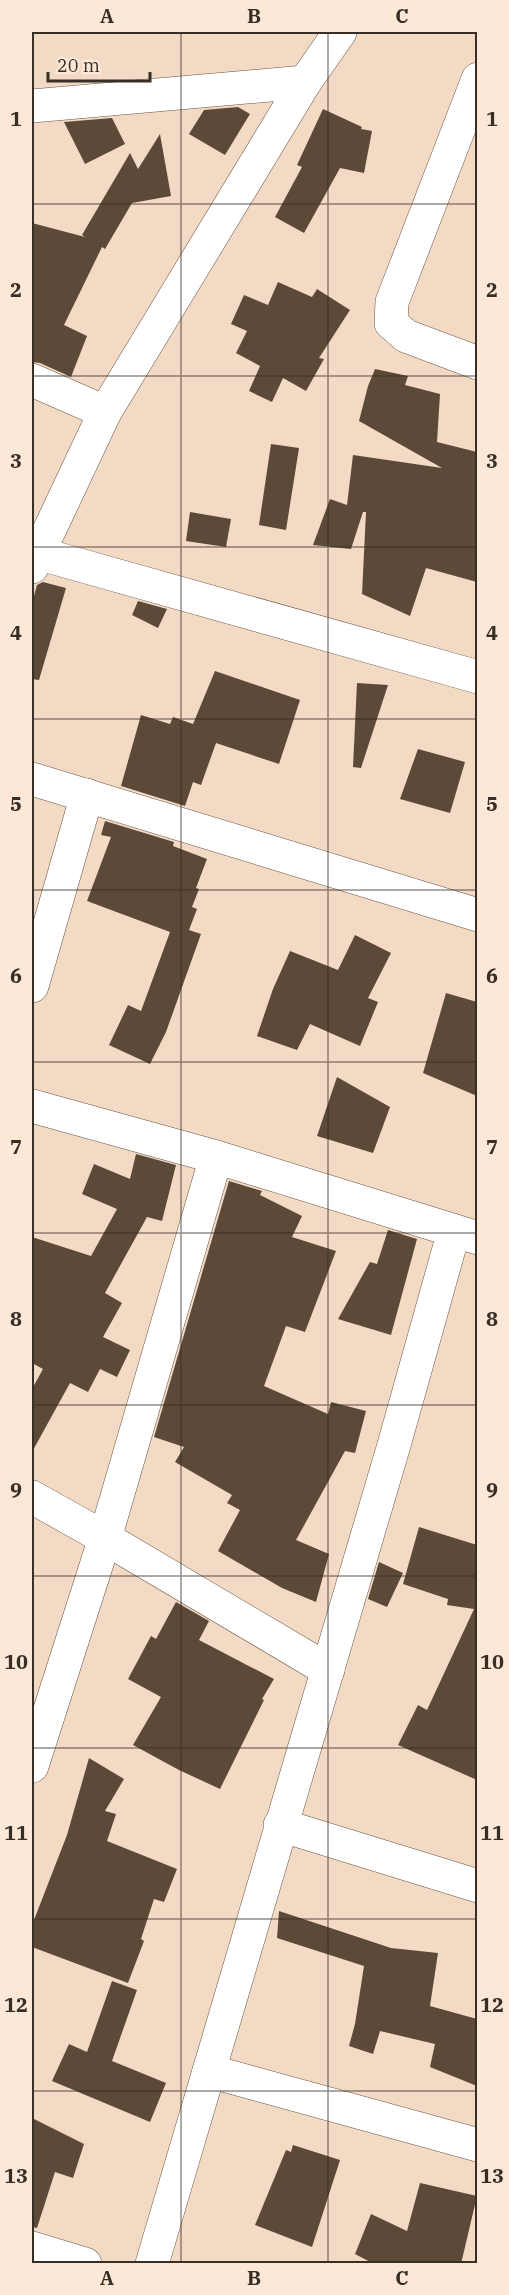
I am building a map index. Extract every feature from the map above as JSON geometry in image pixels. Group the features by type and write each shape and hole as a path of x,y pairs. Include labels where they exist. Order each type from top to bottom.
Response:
{"street":[{"path":"340,32 305,82 105,412 34,560 477,677"},
{"path":"477,79 392,302 391,323 406,336 477,363"},
{"path":"32,106 305,82"},
{"path":"32,380 105,412"},
{"path":"32,779 477,915"},
{"path":"32,986 87,795"},
{"path":"32,1106 216,1157 466,1234 280,1825 152,2264"},
{"path":"32,1766 105,1538 216,1157"},
{"path":"32,1497 328,1670"},
{"path":"280,1825 477,1886"},
{"path":"209,2071 477,2145"},
{"path":"32,2248 85,2264"}],"building":[{"path":"238,107 250,114 225,155 189,134 204,110"},
{"path":"323,109 362,127 361,129 372,131 364,173 340,168 304,233 275,217 302,167 297,165"},
{"path":"112,118 125,144 85,164 64,122"},
{"path":"160,134 171,196 132,203 105,249 102,247 64,325 87,336 71,377 40,363 32,362 32,223 85,237 82,235 130,153 138,169"},
{"path":"278,282 312,297 317,289 350,310 319,358 324,359 306,391 283,378 272,402 249,391 260,366 236,353 247,331 231,324 244,295 268,305"},
{"path":"375,369 408,376 405,385 440,394 437,442 477,452 477,582 426,568 410,616 362,594 366,512 363,512 351,549 313,545 330,499 347,505 353,455 442,468 359,421"},
{"path":"271,444 299,448 286,530 259,525"},
{"path":"190,512 231,519 226,547 186,541"},
{"path":"43,582 66,588 39,680 32,679 32,603 37,585"},
{"path":"138,601 167,609 158,628 132,615"},
{"path":"215,671 300,700 279,764 216,743 201,785 193,782 185,806 121,786 141,715 170,724 173,717 193,724"},
{"path":"357,683 388,685 361,768 353,767"},
{"path":"418,749 465,762 450,813 400,799"},
{"path":"105,821 174,842 173,846 207,859 196,888 199,889 192,907 197,909 189,930 201,934 166,1032 150,1064 109,1045 128,1005 141,1011 170,932 87,901 111,837 101,835"},
{"path":"355,935 391,953 368,998 378,1002 360,1046 310,1024 297,1050 257,1036 273,989 290,951 338,970"},
{"path":"446,993 477,1002 477,1096 423,1073"},
{"path":"337,1077 390,1107 373,1153 317,1136"},
{"path":"136,1154 176,1165 162,1221 147,1217 105,1293 122,1303 103,1337 130,1350 117,1377 100,1369 88,1392 70,1383 32,1452 32,1389 43,1369 32,1363 32,1237 91,1256 117,1209 82,1194 94,1164 130,1179"},
{"path":"229,1181 262,1191 260,1195 302,1216 292,1237 336,1251 305,1332 286,1326 264,1386 328,1414 331,1402 366,1411 355,1453 345,1451 296,1540 329,1554 316,1602 282,1588 218,1551 240,1510 227,1503 232,1495 175,1462 184,1447 154,1437"},
{"path":"388,1230 417,1239 391,1335 338,1319 370,1262 377,1264"},
{"path":"419,1527 477,1545 477,1780 398,1745 418,1705 427,1710 474,1609 447,1605 448,1599 403,1584"},
{"path":"379,1562 403,1573 387,1607 368,1599"},
{"path":"176,1602 209,1621 199,1640 274,1679 262,1699 264,1700 220,1789 133,1745 161,1697 128,1679 151,1636 156,1639"},
{"path":"89,1758 124,1779 105,1811 116,1814 107,1841 177,1869 164,1902 154,1899 141,1939 144,1941 128,1983 32,1947 32,1925 67,1835"},
{"path":"279,1911 391,1948 438,1953 430,2006 477,2019 477,2086 430,2067 435,2044 380,2031 373,2054 349,2046 355,2024 364,1966 277,1938"},
{"path":"112,1981 137,1990 112,2061 166,2083 150,2122 52,2081 69,2044 87,2052"},
{"path":"32,2118 84,2144 73,2178 55,2172 37,2228 32,2227"},
{"path":"293,2145 340,2160 312,2247 255,2225 286,2150 291,2152"},
{"path":"420,2183 477,2196 461,2264 374,2264 355,2254 371,2214 407,2231"}]}
